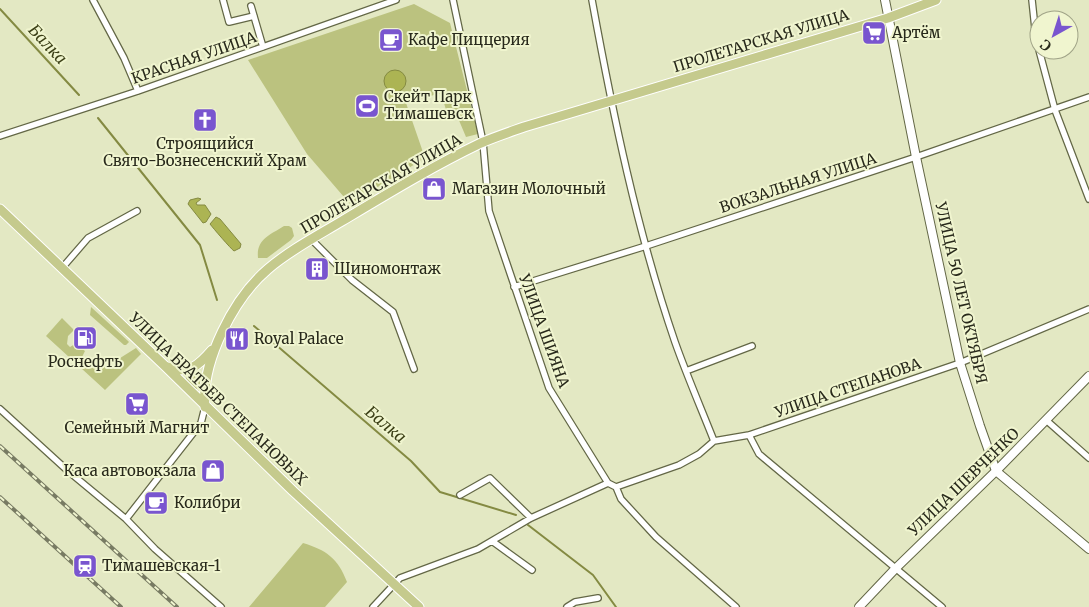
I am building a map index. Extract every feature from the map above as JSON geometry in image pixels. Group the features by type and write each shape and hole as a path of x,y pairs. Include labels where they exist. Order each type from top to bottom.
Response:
{"main road":[{"name":"ПРОЛЕТАРСКАЯ УЛИЦА","path":"205,406 205,384 210,360 240,300 252,285 279,260 311,239 434,168 483,142 524,127 888,18 936,0"},
{"name":"УЛИЦА БРАТЬЕВ СТЕПАНОВЫХ","path":"0,209 393,585 419,607"},
{"path":"165,366 176,370 191,368 202,362 218,345"}],"street":[{"path":"93,0 124,58 138,91"},
{"path":"223,0 229,22 254,16"},
{"name":"КРАСНАЯ УЛИЦА","path":"0,136 138,91 396,0"},
{"name":"УЛИЦА ШИЯНА","path":"453,0 483,142 489,211 549,388 608,483"},
{"path":"592,0 610,100 646,246 675,343 714,441"},
{"name":"УЛИЦА 50 ЛЕТ ОКТЯБРЯ","path":"885,0 960,362 996,471"},
{"path":"252,6 263,47"},
{"path":"1042,60 1055,110 1089,198"},
{"name":"ВОКЗАЛЬНАЯ УЛИЦА","path":"514,286 646,246 916,157 1089,97"},
{"path":"62,268 88,238 137,210"},
{"path":"311,239 352,280 393,312 414,369"},
{"name":"УЛИЦА СТЕПАНОВА","path":"616,487 679,465 699,454 714,441 749,435 960,362 1089,309"},
{"path":"686,371 752,346"},
{"name":"УЛИЦА ШЕВЧЕНКО","path":"858,607 1089,376"},
{"name":"ПРОЛЕТАРСКАЯ УЛИЦА","path":"126,519 201,423 205,406"},
{"path":"0,409 68,471 126,519 155,549 221,607"},
{"path":"1046,420 1089,458"},
{"path":"749,435 759,454 942,607"},
{"path":"996,471 1089,549"},
{"path":"460,495 490,478 531,518"},
{"path":"373,607 400,578 478,550 531,518 608,483 616,487 621,499 656,538 736,607"},
{"path":"492,541 532,570"},
{"path":"567,607 575,602 598,598"}],"shaded area":[{"path":"414,4 450,23 478,134 466,137 458,118 449,120 441,93 406,103 425,158 350,204 307,154 248,60"},
{"path":"395,70 403,73 406,81 403,89 395,92 387,89 384,81 387,73"},
{"path":"201,199 196,203 197,205 205,205 211,214 206,222 203,223 188,204 190,200"},
{"path":"216,217 220,219 241,244 240,248 234,251 210,224"},
{"path":"284,226 292,228 294,236 291,240 267,258 258,258 259,246 265,238"},
{"path":"91,307 129,342 126,345 90,315"},
{"path":"62,318 74,330 68,336 67,344 70,347 75,344 85,351 81,359 83,360 89,356 99,364 114,368 117,360 136,348 141,354 105,390 46,336"},
{"path":"198,370 201,374 200,388 196,389 186,379 186,375"},
{"path":"303,543 330,556 340,567 347,582 325,607 249,607"}],"waterway":[{"name":"Балка","path":"0,9 79,95"},
{"name":"Балка","path":"98,118 200,245 217,300"},
{"name":"Балка","path":"254,326 411,461 440,492 516,515"},
{"name":"Балка","path":"528,525 593,575 616,607"}],"railway":[{"path":"0,446 177,607"},
{"path":"0,497 121,607"}],"place":[{"name":"Артём","path":"874,33"},
{"name":"Кафе Пиццерия","path":"391,40"},
{"name":"Скейт Парк Тимашевск","path":"367,106"},
{"name":"Строящийся Свято-Вознесенский Храм","path":"205,120"},
{"name":"Магазин Молочный","path":"434,189"},
{"name":"Шиномонтаж","path":"317,269"},
{"name":"Роснефть","path":"85,338"},
{"name":"Royal Palace","path":"237,339"},
{"name":"Семейный Магнит","path":"137,404"},
{"name":"Каса автовокзала","path":"213,471"},
{"name":"Колибри","path":"156,503"},
{"name":"Тимашевская-1","path":"85,566"}]}
